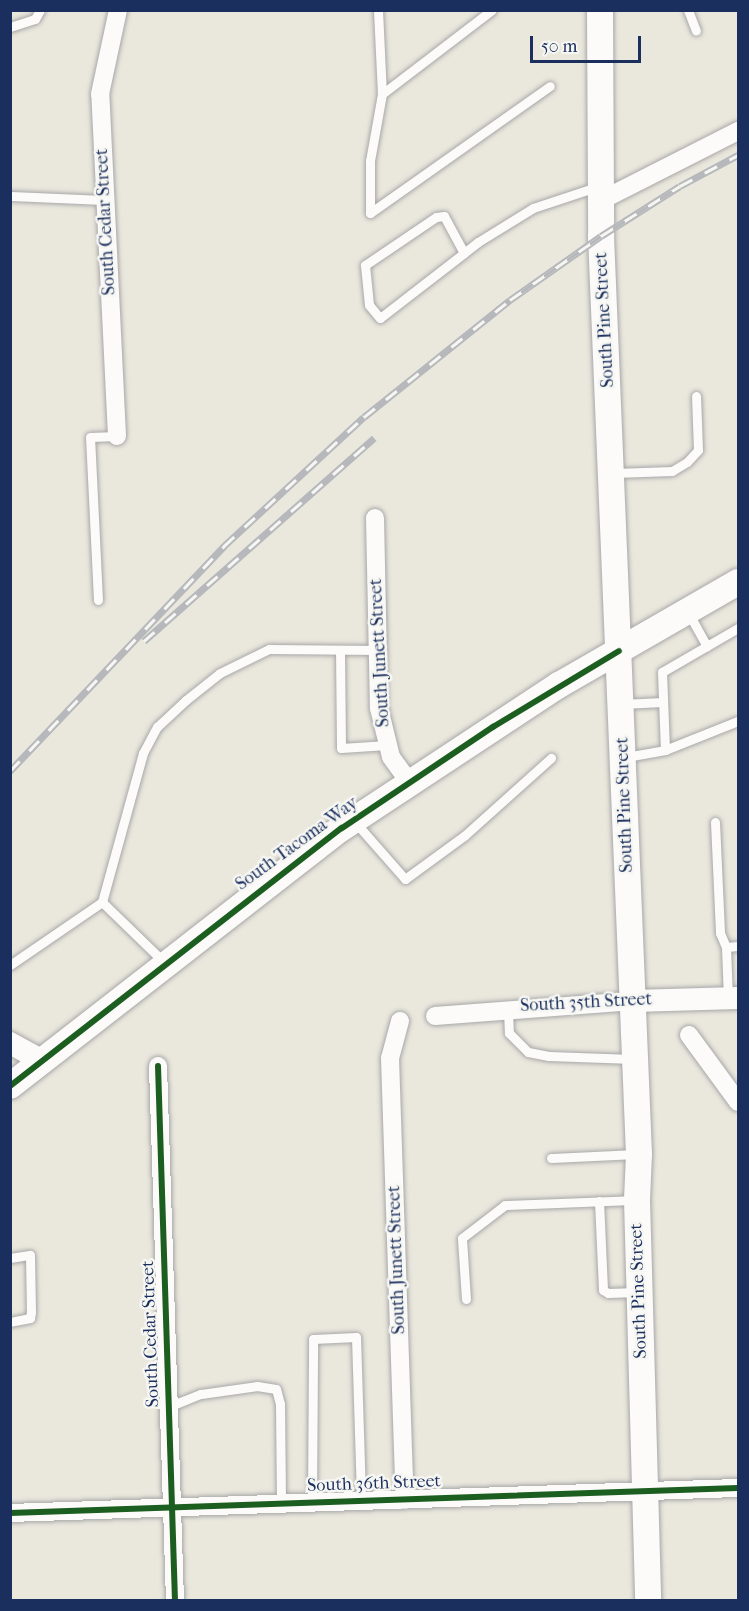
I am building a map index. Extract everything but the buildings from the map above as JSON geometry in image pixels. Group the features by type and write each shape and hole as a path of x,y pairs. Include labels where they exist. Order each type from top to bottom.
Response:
{"main road":[{"name":"South Pine Street","path":"600,10 602,193 611,473 639,1154 637,1200 648,1600"},
{"name":"South Tacoma Way","path":"10,1086 353,820 409,782 619,651 738,582"}],"street":[{"name":"South Cedar Street","path":"117,436 100,94 118,10"},
{"path":"602,193 738,131"},
{"name":"South Junett Street","path":"375,518 379,708 387,745 409,782"},
{"name":"South 35th Street","path":"435,1016 508,1008 633,1000 733,998"},
{"name":"South Junett Street","path":"400,1021 390,1058 405,1500"},
{"path":"689,1035 738,1102"},
{"path":"10,1043 41,1060"},
{"name":"South Cedar Street","path":"158,1066 175,1600"},
{"name":"South 36th Street","path":"10,1513 361,1499 405,1500 738,1488"}],"lane":[{"path":"10,27 35,19 40,10"},
{"path":"378,10 382,94 370,161 370,213 550,86"},
{"path":"382,94 492,10"},
{"path":"688,10 696,31"},
{"path":"464,253 444,216 436,217 365,266 369,305 380,318 464,253 533,208 602,193"},
{"path":"10,196 105,200"},
{"path":"611,473 672,471 687,462 698,450 696,396"},
{"path":"98,600 90,437 117,436"},
{"path":"688,612 707,646"},
{"path":"665,750 662,672 738,628"},
{"path":"10,965 102,903 143,753 157,727 220,673 269,649 378,650"},
{"path":"340,650 341,747 387,745"},
{"path":"621,705 663,702"},
{"path":"623,758 665,750 738,721"},
{"path":"353,820 405,879 464,836 551,758"},
{"path":"715,822 720,933 726,947 733,998"},
{"path":"102,903 166,964"},
{"path":"726,947 738,946"},
{"path":"508,1008 509,1033 528,1052 549,1056 635,1059"},
{"path":"551,1158 639,1154"},
{"path":"466,1299 462,1238 505,1205 637,1200"},
{"path":"599,1201 603,1290 608,1293 639,1292"},
{"path":"10,1258 30,1255 30,1318 12,1321"},
{"path":"312,1501 313,1339 356,1337 361,1499"},
{"path":"168,1407 201,1394 257,1386 276,1389 280,1404 281,1502"}],"railway":[{"path":"10,771 224,546 364,417 510,300 601,236 680,186 738,155"},
{"path":"144,641 374,438"}],"cycle path":[{"path":"10,1086 342,828 493,727 619,651"},
{"path":"158,1066 175,1600"},
{"path":"10,1513 738,1488"}]}
